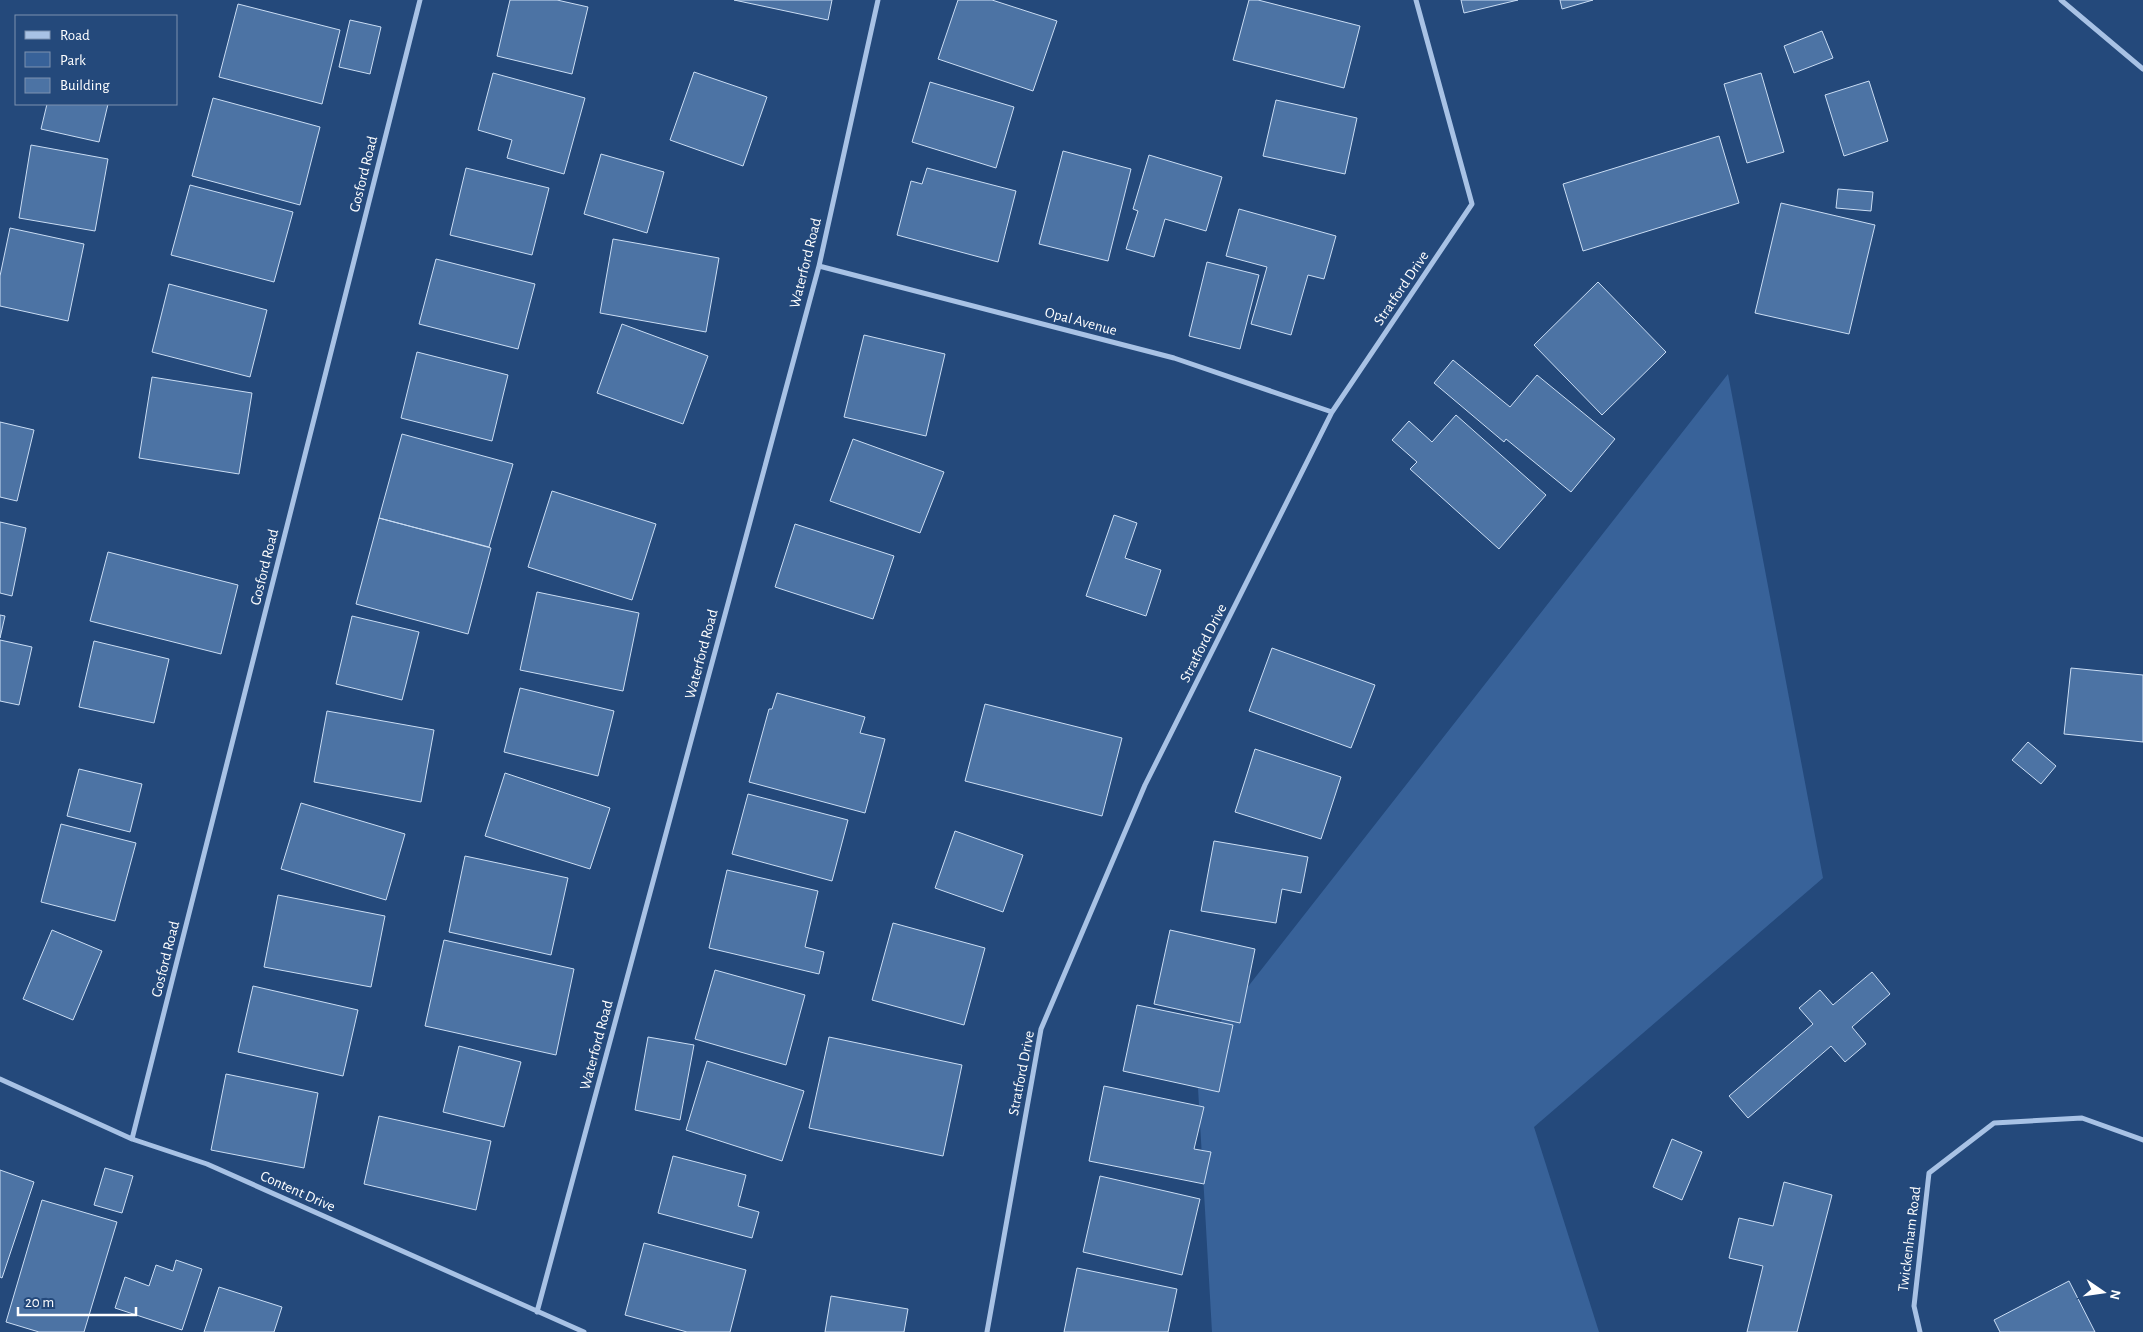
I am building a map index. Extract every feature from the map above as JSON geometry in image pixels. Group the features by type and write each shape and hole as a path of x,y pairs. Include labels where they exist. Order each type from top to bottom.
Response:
{"street":[{"name":"Gosford Road","path":"132,1139 420,0"},
{"name":"Waterford Road","path":"536,1312 819,266 878,0"},
{"name":"Stratford Drive","path":"987,1332 1040,1029 1145,785 1332,412 1472,204 1416,0"},
{"path":"2061,0 2143,69"},
{"name":"Opal Avenue","path":"819,266 1174,358 1332,412"},
{"name":"Content Drive","path":"0,1079 132,1139 207,1164 584,1332"},
{"name":"Twickenham Road","path":"1920,1332 1914,1306 1929,1173 1994,1123 2082,1118 2143,1140"}],"green space":[{"path":"1728,374 1823,878 1534,1127 1599,1332 1212,1332 1196,1053"}],"building":[{"path":"510,0 557,0 588,7 572,74 497,56"},
{"path":"734,0 832,0 828,20"},
{"path":"958,0 992,0 1057,21 1033,91 938,59"},
{"path":"1249,0 1258,0 1360,26 1344,88 1233,60"},
{"path":"1461,0 1518,0 1464,13"},
{"path":"1560,0 1593,0 1562,9"},
{"path":"238,4 340,30 322,104 219,77"},
{"path":"350,20 381,27 370,74 339,67"},
{"path":"1822,31 1833,58 1794,73 1784,46"},
{"path":"694,72 767,97 743,166 670,140"},
{"path":"493,73 585,98 564,174 507,158 512,140 478,130"},
{"path":"1761,73 1784,152 1747,163 1724,84"},
{"path":"1869,81 1888,141 1844,156 1825,95"},
{"path":"930,82 1014,107 996,168 912,142"},
{"path":"213,98 320,127 300,205 192,176"},
{"path":"1276,100 1357,118 1345,174 1263,156"},
{"path":"47,105 108,105 99,142 41,129"},
{"path":"1719,136 1739,203 1583,251 1563,184"},
{"path":"31,145 108,159 95,231 19,218"},
{"path":"1063,151 1131,169 1108,261 1039,244"},
{"path":"601,154 664,172 647,233 584,214"},
{"path":"1149,155 1222,177 1206,231 1165,219 1154,257 1126,249 1138,211 1133,209"},
{"path":"466,168 549,188 532,255 450,235"},
{"path":"927,168 1016,191 998,262 897,235 911,181 922,184"},
{"path":"190,185 293,212 274,282 171,255"},
{"path":"1838,189 1873,192 1871,211 1836,208"},
{"path":"1781,203 1875,225 1849,334 1755,313"},
{"path":"1239,209 1336,236 1324,279 1308,275 1291,335 1251,324 1267,267 1226,256"},
{"path":"10,228 84,244 68,321 0,306 0,276"},
{"path":"613,239 719,258 706,332 600,313"},
{"path":"436,259 535,284 518,349 419,324"},
{"path":"1207,262 1259,275 1240,349 1189,336"},
{"path":"1598,282 1666,352 1602,415 1534,345"},
{"path":"169,284 267,310 250,377 152,352"},
{"path":"622,324 708,356 683,424 597,393"},
{"path":"864,335 945,354 926,436 844,417"},
{"path":"417,352 508,375 492,441 401,418"},
{"path":"1453,360 1510,407 1537,375 1615,439 1571,492 1506,439 1504,442 1434,383"},
{"path":"152,377 252,393 239,474 139,458"},
{"path":"1456,415 1546,495 1499,549 1410,469 1417,462 1392,440 1409,421 1432,442"},
{"path":"0,422 34,430 17,501 0,497"},
{"path":"402,434 513,464 489,547 379,518"},
{"path":"853,439 944,472 920,533 830,501"},
{"path":"552,491 656,524 632,600 528,567"},
{"path":"1114,515 1137,523 1125,558 1161,570 1146,616 1086,596"},
{"path":"379,518 491,548 468,634 356,604"},
{"path":"0,522 26,528 12,596 0,593"},
{"path":"795,524 894,556 873,619 775,587"},
{"path":"108,552 238,585 221,654 90,621"},
{"path":"537,592 639,613 623,691 520,670"},
{"path":"0,615 5,616 0,638"},
{"path":"352,616 419,632 402,700 336,684"},
{"path":"0,640 32,647 19,705 0,701"},
{"path":"94,641 169,659 154,723 79,707"},
{"path":"1272,648 1375,685 1351,748 1249,711"},
{"path":"2071,668 2143,675 2143,742 2064,734"},
{"path":"520,688 614,711 598,776 504,752"},
{"path":"777,693 865,717 860,733 885,739 865,813 749,782 769,709 772,709"},
{"path":"985,704 1122,738 1102,816 965,781"},
{"path":"327,711 434,730 421,802 314,782"},
{"path":"2028,742 2056,766 2041,784 2012,760"},
{"path":"1255,749 1341,777 1321,839 1235,812"},
{"path":"79,769 142,784 130,832 67,816"},
{"path":"505,773 610,808 590,869 485,836"},
{"path":"748,794 848,820 832,881 732,854"},
{"path":"301,803 405,834 386,900 281,869"},
{"path":"61,824 136,843 115,921 41,902"},
{"path":"955,831 1023,855 1003,912 935,888"},
{"path":"1214,841 1308,857 1301,893 1282,889 1276,923 1201,911"},
{"path":"465,856 568,878 551,955 449,932"},
{"path":"727,870 818,891 805,947 824,952 819,974 709,948"},
{"path":"278,895 385,916 371,987 264,967"},
{"path":"893,923 985,948 964,1025 872,1000"},
{"path":"52,930 102,951 73,1020 23,999"},
{"path":"1170,930 1255,949 1240,1023 1154,1004"},
{"path":"444,940 574,969 556,1055 425,1026"},
{"path":"715,970 805,995 786,1065 695,1039"},
{"path":"1872,972 1890,994 1852,1027 1866,1044 1845,1062 1831,1046 1748,1118 1729,1096 1813,1024 1799,1008 1820,990 1833,1005"},
{"path":"253,986 358,1010 343,1076 238,1052"},
{"path":"1137,1005 1233,1025 1219,1092 1123,1071"},
{"path":"648,1037 694,1045 680,1120 635,1110"},
{"path":"829,1037 962,1065 943,1156 809,1128"},
{"path":"459,1046 521,1062 504,1127 443,1112"},
{"path":"707,1061 804,1091 782,1161 686,1130"},
{"path":"226,1074 318,1093 304,1168 211,1150"},
{"path":"1104,1086 1204,1107 1194,1149 1211,1152 1204,1184 1089,1161"},
{"path":"379,1116 491,1141 476,1210 364,1184"},
{"path":"1672,1139 1702,1152 1682,1200 1653,1187"},
{"path":"673,1156 746,1175 738,1206 759,1212 752,1238 658,1213"},
{"path":"105,1168 133,1176 122,1213 94,1205"},
{"path":"0,1170 34,1182 2,1278 0,1277"},
{"path":"1100,1176 1200,1199 1182,1275 1083,1252"},
{"path":"1784,1182 1832,1195 1797,1332 1747,1332 1763,1266 1729,1258 1739,1218 1773,1226"},
{"path":"42,1200 117,1222 84,1332 39,1332 6,1322"},
{"path":"644,1243 746,1270 730,1332 687,1332 625,1315"},
{"path":"176,1260 202,1269 182,1330 115,1308 125,1277 149,1286 156,1265 173,1271"},
{"path":"1077,1268 1177,1289 1168,1332 1064,1332"},
{"path":"2069,1281 2095,1332 2000,1332 1994,1320"},
{"path":"219,1287 282,1307 274,1332 204,1332"},
{"path":"831,1296 908,1309 904,1332 825,1332"}]}
